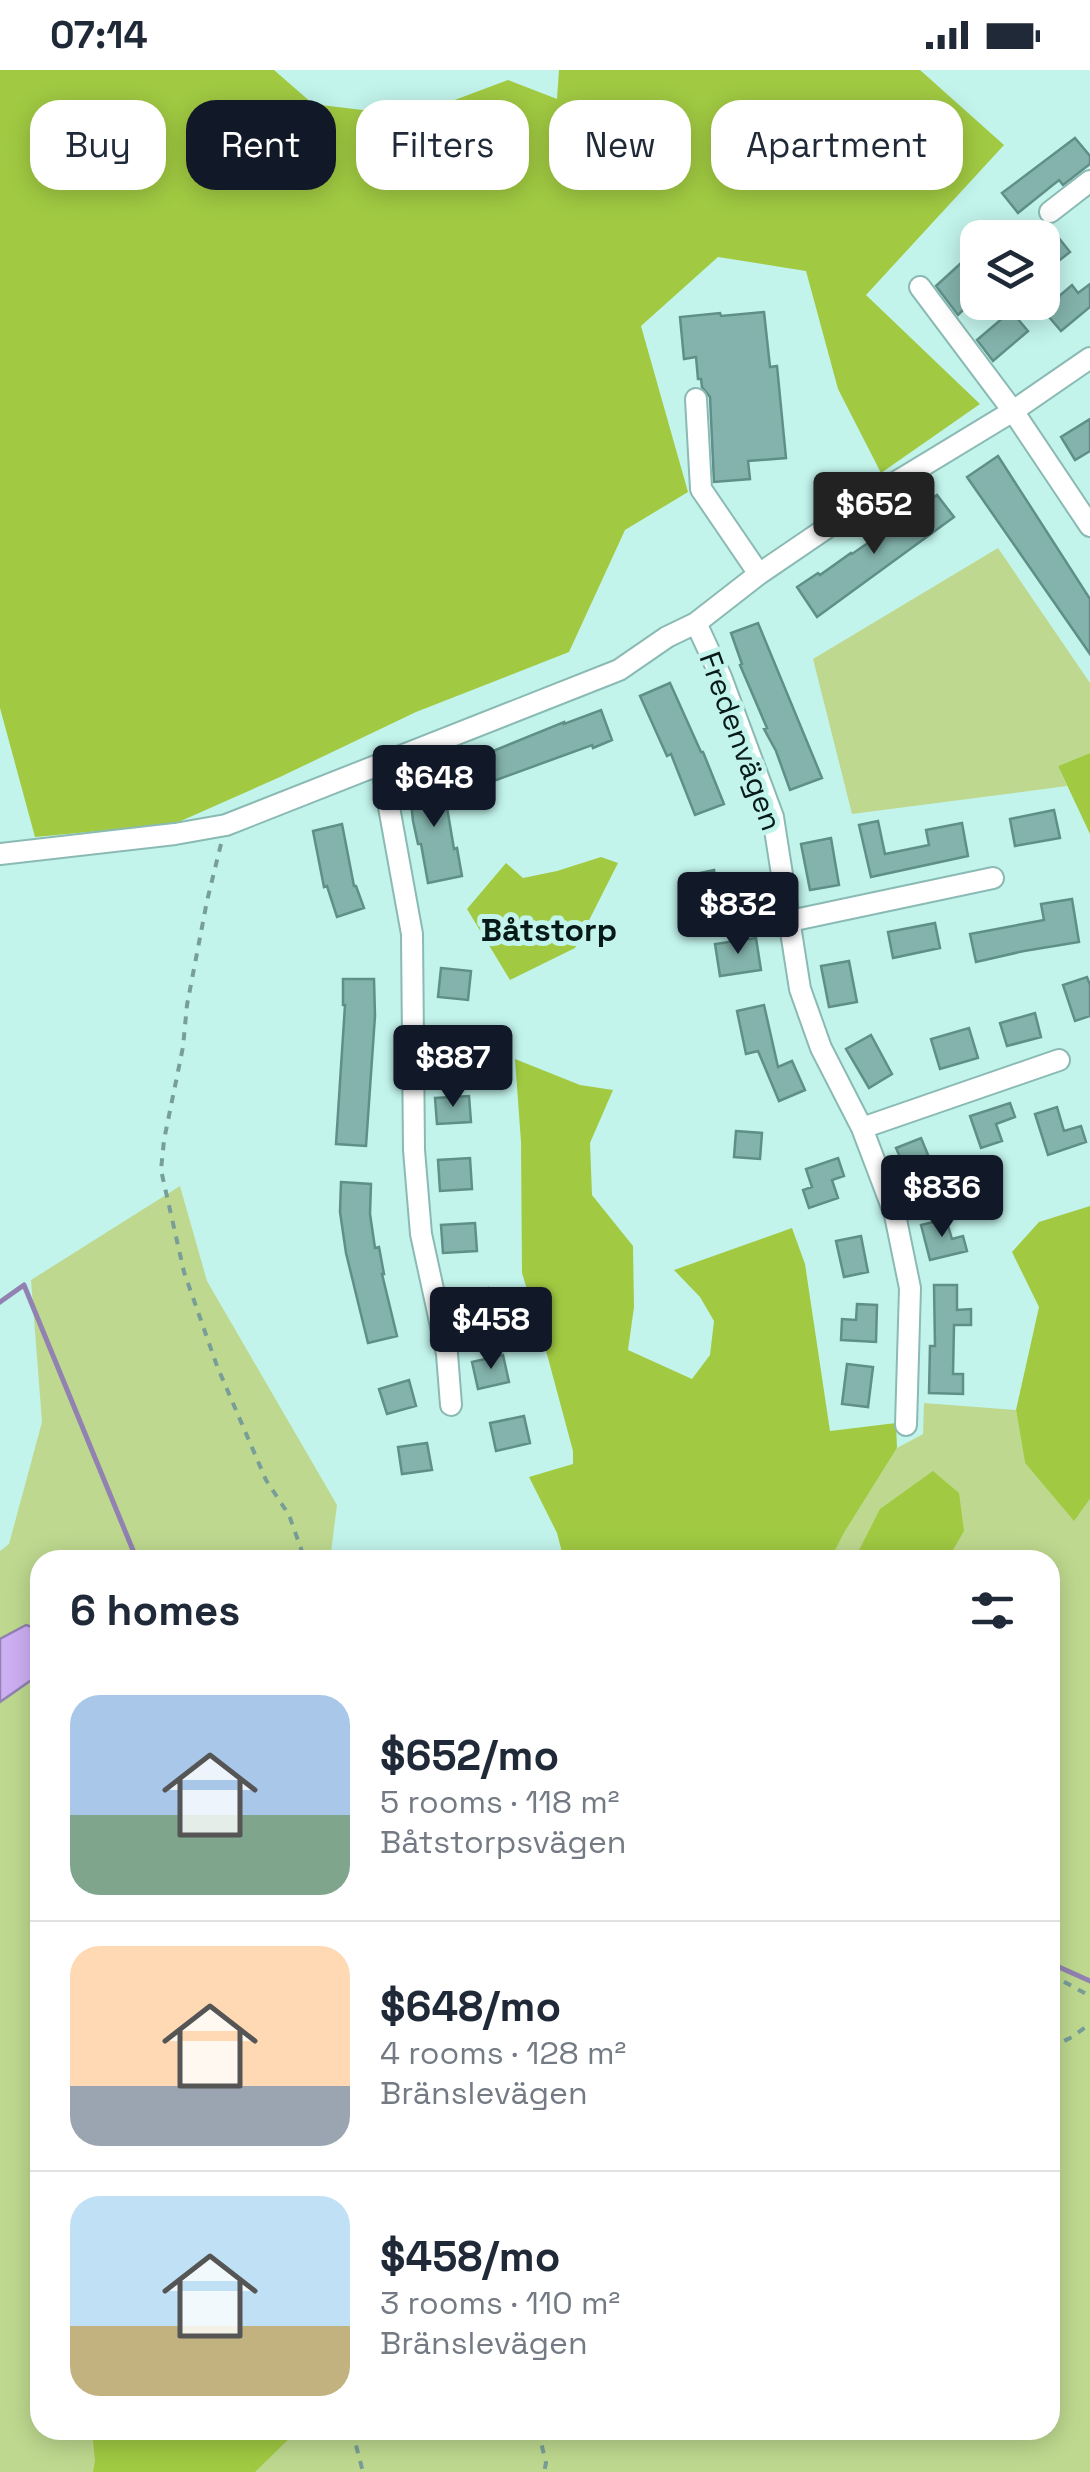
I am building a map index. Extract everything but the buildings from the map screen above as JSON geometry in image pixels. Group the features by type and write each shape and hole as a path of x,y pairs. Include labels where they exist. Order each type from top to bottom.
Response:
{"street":[{"path":"1050,212 1090,181"},
{"path":"920,287 1013,411 1090,526"},
{"path":"0,854 226,825 619,670 696,623 758,574 878,493 1013,411 1090,358"},
{"path":"696,399 701,489 758,574"},
{"name":"Fredenvägen","path":"696,623 721,677 773,817 800,989 821,1048 862,1128 895,1215 910,1288 906,1425"},
{"path":"382,764 412,934 414,1150 421,1234 447,1354 451,1405"},
{"path":"790,921 993,878"},
{"path":"862,1128 1059,1060"}],"path":[{"path":"226,825 187,1005 162,1170 184,1272 217,1366 266,1480 289,1515 301,1550"},
{"path":"1060,1980 1090,1996"},
{"path":"1060,2043 1090,2024"},
{"path":"355,2440 363,2472"},
{"path":"540,2440 544,2472"}],"green space":[{"path":"0,70 274,70 308,100 186,100 186,190 336,190 336,107 356,109 356,190 529,190 529,100 455,100 508,80 557,99 559,70 920,70 954,100 711,100 711,190 963,190 866,295 980,404 881,473 838,389 806,271 718,257 641,326 688,492 625,530 569,652 416,712 174,824 35,837 0,708"},
{"path":"963,108 1004,145 963,190"},
{"path":"998,548 1090,683 1090,753 1058,766 1067,786 852,814 813,659"},
{"path":"1090,753 1090,834 1058,766"},
{"path":"601,857 618,863 575,948 510,980 467,909 506,863 523,878"},
{"path":"515,1059 580,1085 613,1090 590,1143 592,1195 633,1246 634,1307 628,1350 692,1379 710,1355 714,1321 700,1297 674,1270 792,1228 805,1264 830,1431 896,1423 897,1448 835,1550 561,1550 529,1477 573,1464 573,1451 522,1273 521,1142"},
{"path":"180,1186 207,1281 337,1505 331,1550 30,1550 30,2440 1060,2440 1060,1550 835,1550 897,1448 923,1434 924,1403 1016,1410 1025,1463 1074,1520 1090,1499 1090,2472 0,2472 0,1551 9,1544 42,1422 31,1280"},
{"path":"1090,1206 1090,1499 1074,1521 1025,1463 1016,1410 1039,1307 1012,1252 1039,1222"},
{"path":"933,1471 959,1493 964,1531 953,1550 859,1550 880,1509"},
{"path":"93,2440 288,2440 255,2472 93,2472"}],"shaded area":[{"path":"30,1626 30,1681 0,1702 0,1639"}],"waterway":[{"path":"0,1302 24,1285 133,1550"},
{"path":"1060,1968 1090,1981"}],"district":[{"name":"Båtstorp","path":"549,930"}]}
